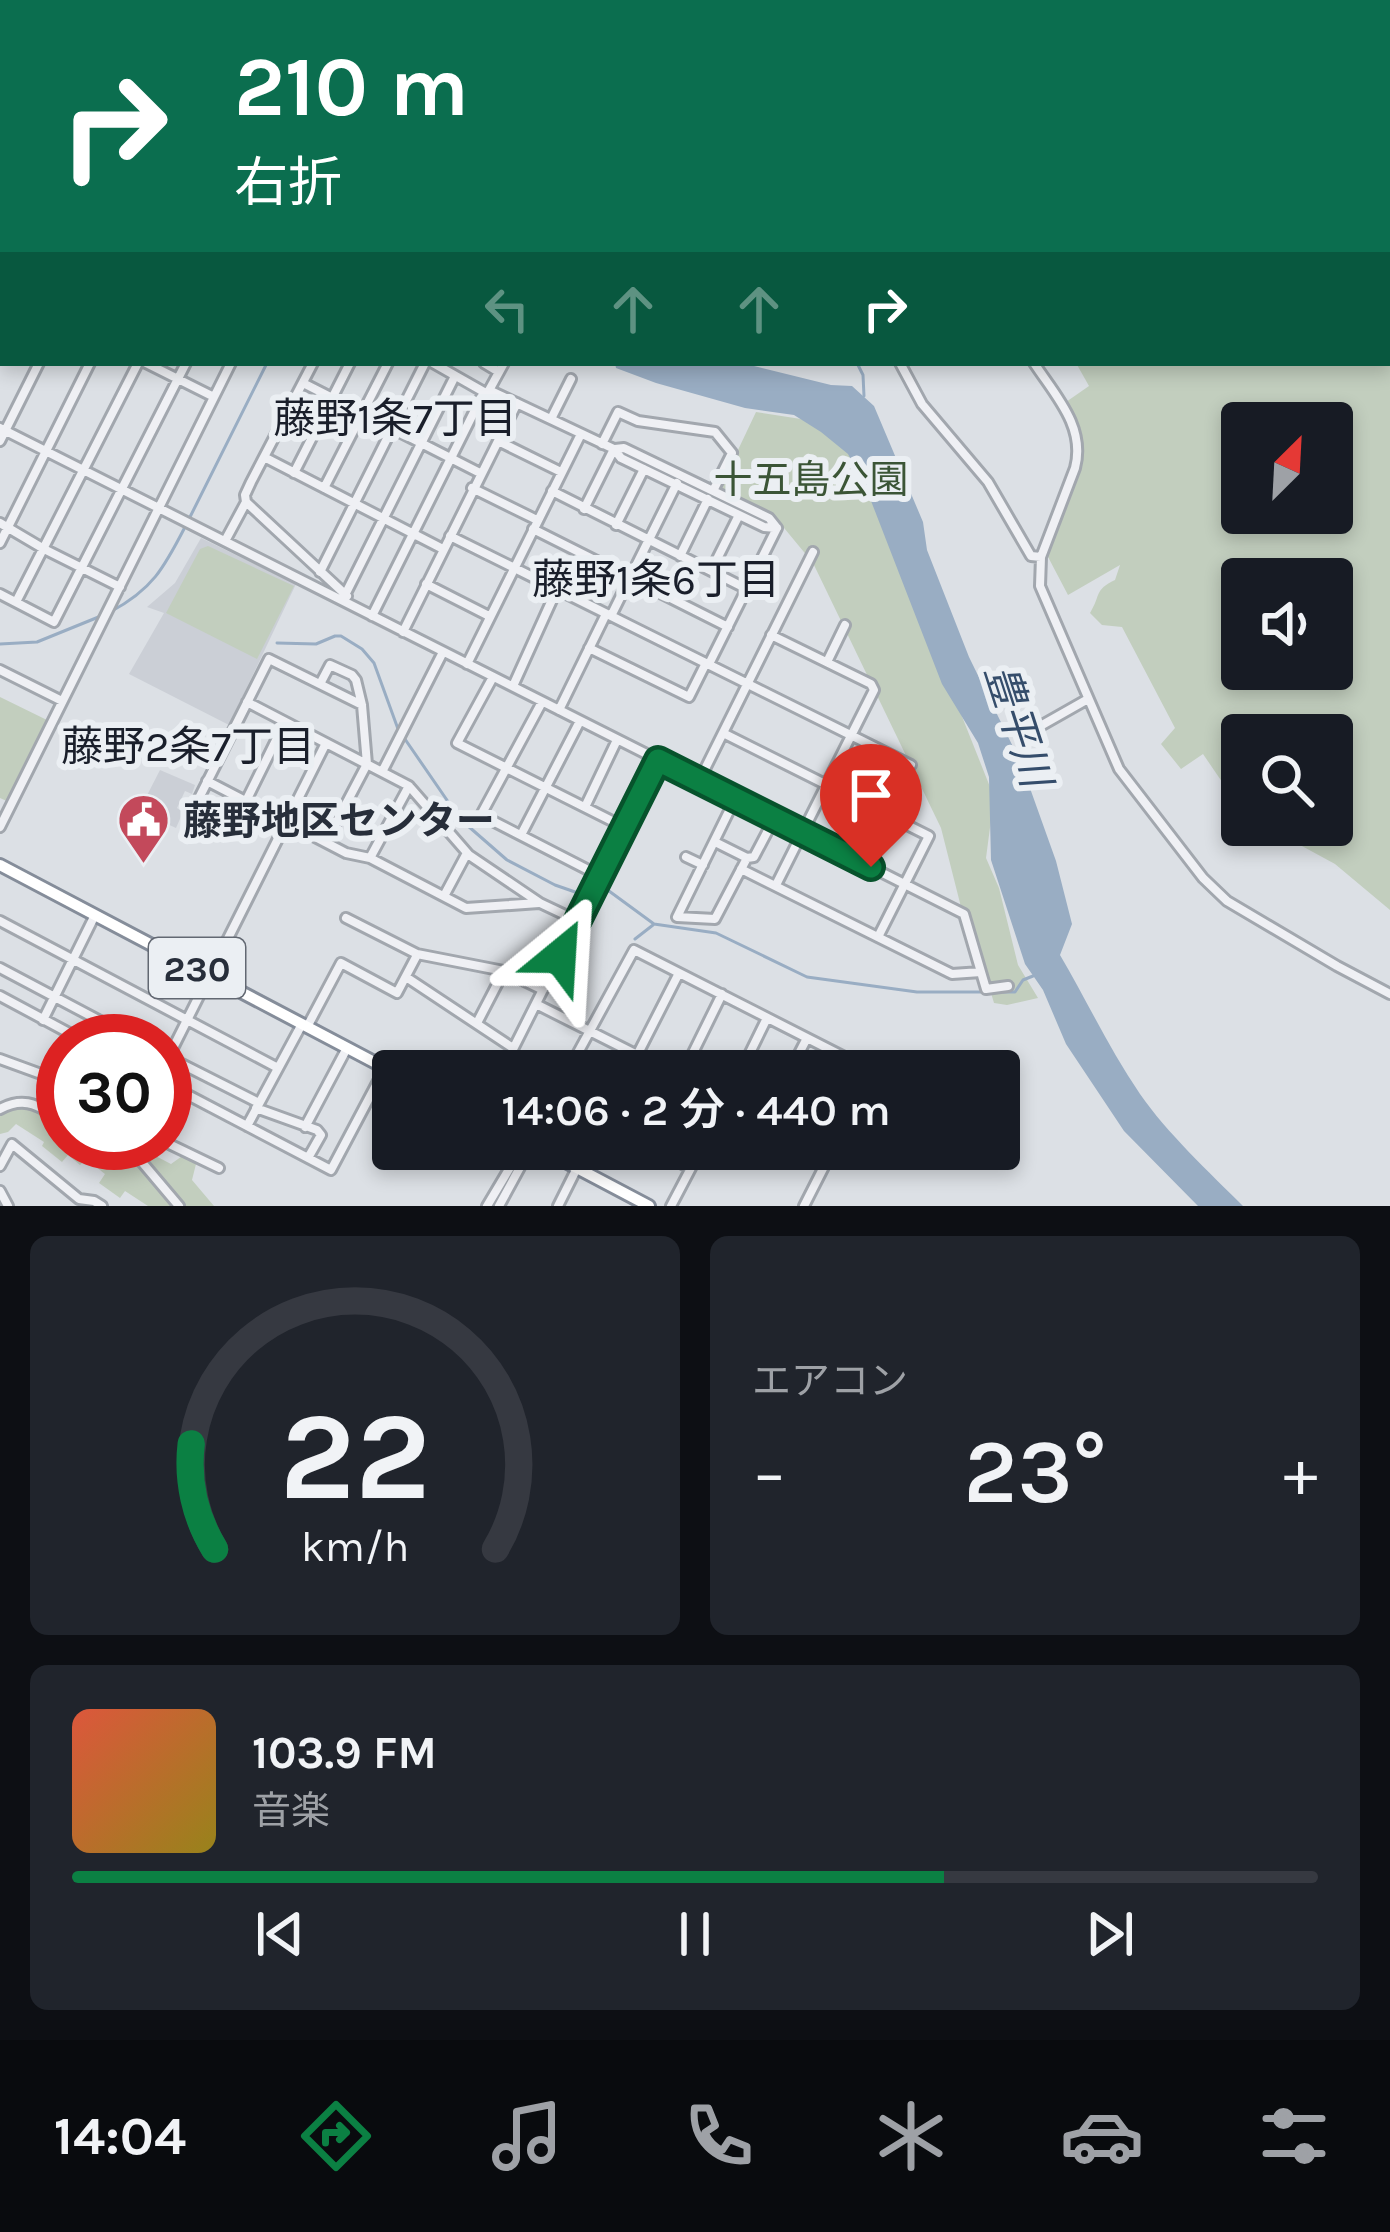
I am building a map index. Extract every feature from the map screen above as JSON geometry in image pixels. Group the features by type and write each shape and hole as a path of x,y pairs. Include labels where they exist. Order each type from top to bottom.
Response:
{"highway":[{"name":"230","path":"0,865 372,1061"},
{"path":"582,1170 649,1206"}],"street":[{"path":"0,441 37,366"},
{"path":"0,543 4,525 88,366"},
{"path":"16,603 140,366"},
{"path":"149,366 214,397"},
{"path":"0,594 54,622 184,366"},
{"path":"0,827 230,366"},
{"path":"226,542 245,495 312,366"},
{"path":"294,473 348,366"},
{"path":"325,488 386,366"},
{"path":"320,572 427,366"},
{"path":"435,366 602,444 623,448 678,480 769,518 777,528"},
{"path":"902,366 922,404 988,482 1031,556 1040,556"},
{"path":"1036,366 1072,420 1078,441 1075,468 1040,556 1040,586 1119,769 1203,878 1227,901 1390,994"},
{"path":"372,616 502,367"},
{"path":"345,595 455,376"},
{"path":"551,419 571,379"},
{"path":"303,383 480,473"},
{"path":"403,632 517,403"},
{"path":"602,444 618,412 638,421 715,433 732,453 680,556"},
{"path":"3,429 964,914 986,989 1008,986"},
{"path":"467,664 581,434"},
{"path":"498,441 562,472"},
{"path":"614,449 621,458 678,480"},
{"path":"584,508 614,449"},
{"path":"264,457 443,549"},
{"path":"616,525 644,469"},
{"path":"559,710 678,480"},
{"path":"472,488 629,578 728,627"},
{"path":"552,491 747,589"},
{"path":"711,495 740,514 777,528"},
{"path":"246,502 372,616"},
{"path":"711,572 740,514"},
{"path":"4,525 120,587"},
{"path":"589,648 689,698 777,528"},
{"path":"450,536 911,765"},
{"path":"699,781 813,552"},
{"path":"426,584 489,616"},
{"path":"513,687 557,590"},
{"path":"827,662 844,625"},
{"path":"771,635 874,690 776,885"},
{"path":"382,772 443,652"},
{"path":"194,808 268,659 362,705"},
{"path":"320,684 329,665 352,675 362,705 367,764 326,842"},
{"path":"0,670 62,701"},
{"path":"493,677 458,743 624,827"},
{"path":"1021,737 1088,699"},
{"path":"542,702 481,815 595,885"},
{"path":"247,703 409,786 467,853 540,903 578,921"},
{"path":"521,836 580,721"},
{"path":"246,800 285,722"},
{"path":"723,733 929,836 878,937"},
{"path":"585,807 617,740"},
{"path":"190,1014 326,743"},
{"path":"406,977 513,1048 658,760"},
{"path":"207,781 466,908 540,903"},
{"path":"370,858 409,786"},
{"path":"735,799 677,917 715,919 747,858"},
{"path":"715,842 754,857 774,819"},
{"path":"444,896 467,853"},
{"path":"686,857 703,865"},
{"path":"742,868 952,974 981,972"},
{"path":"46,1014 95,915"},
{"path":"346,918 417,954 504,971 543,990"},
{"path":"0,921 176,1014"},
{"path":"580,1050 634,950 831,1050"},
{"path":"247,1126 341,963 397,993 417,954"},
{"path":"0,968 87,1014"},
{"path":"476,1023 504,971"},
{"path":"640,1050 679,973"},
{"path":"694,1050 722,994"},
{"path":"0,996 36,1016"},
{"path":"536,1004 628,1050"},
{"path":"751,1050 767,1018"},
{"path":"192,1023 278,1068"},
{"path":"801,1050 807,1038"},
{"path":"304,1127 347,1048"},
{"path":"0,1059 36,1072"},
{"path":"192,1072 321,1135 308,1158"},
{"path":"192,1097 331,1170 372,1099"},
{"path":"0,1109 15,1102 36,1105"},
{"path":"0,1166 12,1144 77,1203 94,1201 102,1206"},
{"path":"192,1155 220,1168"},
{"path":"149,1170 179,1206"},
{"path":"487,1206 511,1170"},
{"path":"500,1206 516,1170"},
{"path":"558,1206 577,1170"},
{"path":"671,1206 689,1170"},
{"path":"804,1206 820,1170"},
{"path":"0,1191 8,1206"}],"shaded area":[{"path":"201,538 296,584 229,725 129,674 164,613 147,607 175,583"},
{"path":"160,770 195,785 192,794 185,791 177,808 183,812 176,828 139,811"}],"green space":[{"path":"1078,366 1390,366 1390,910 1335,864 1302,846 1353,846 1353,714 1221,714 1221,780 1203,754 1181,769 1161,744 1175,728 1122,627 1102,625 1090,613 1101,590 1115,580 1120,565 1068,595 1047,555 1080,470 1082,437 1066,402 1089,386"},
{"name":"十五島公園","path":"756,412 801,419 834,431 856,450 994,797 986,858 999,888 1018,965 1038,998 994,1003 969,919 961,907 941,828 813,563 775,517 719,490"},
{"path":"208,546 294,586 257,659 166,613 200,549"},
{"path":"0,697 49,721 9,802 0,798"},
{"path":"17,1104 36,1108 36,1137 16,1124 0,1134 0,1116"},
{"path":"192,1158 197,1160 192,1180 214,1206 148,1206 125,1191 120,1198 99,1183 105,1174 100,1170 192,1170"}],"water":[{"path":"754,366 852,386 874,406 923,522 927,550 969,657 1021,763 1056,861 1072,924 1060,955 1140,1094 1175,1138 1243,1206 1198,1206 1124,1131 1066,1044 1043,990 1025,964 991,860 989,777 978,743 942,684 866,488 848,454 794,415 745,408 616,368"}],"waterway":[{"path":"189,519 266,366"},
{"path":"858,366 864,396"},
{"path":"110,612 155,577 185,527"},
{"path":"0,644 37,642 101,616"},
{"path":"277,643 316,644 341,636 362,649 374,663 398,729 460,819 507,860 555,885 578,893 609,891 654,924 716,933 807,977 917,992 1015,992 1023,980 1033,976"},
{"path":"635,939 653,925"}],"place":[{"name":"藤野地区センター","path":"144,866"}],"district":[{"name":"藤野1条7丁目","path":"395,418"},
{"name":"藤野1条6丁目","path":"656,579"},
{"name":"藤野2条7丁目","path":"188,746"}],"route":[{"path":"560,956 658,760 871,867"}],"water label":[{"name":"豊平川","path":"1019,725"}]}
